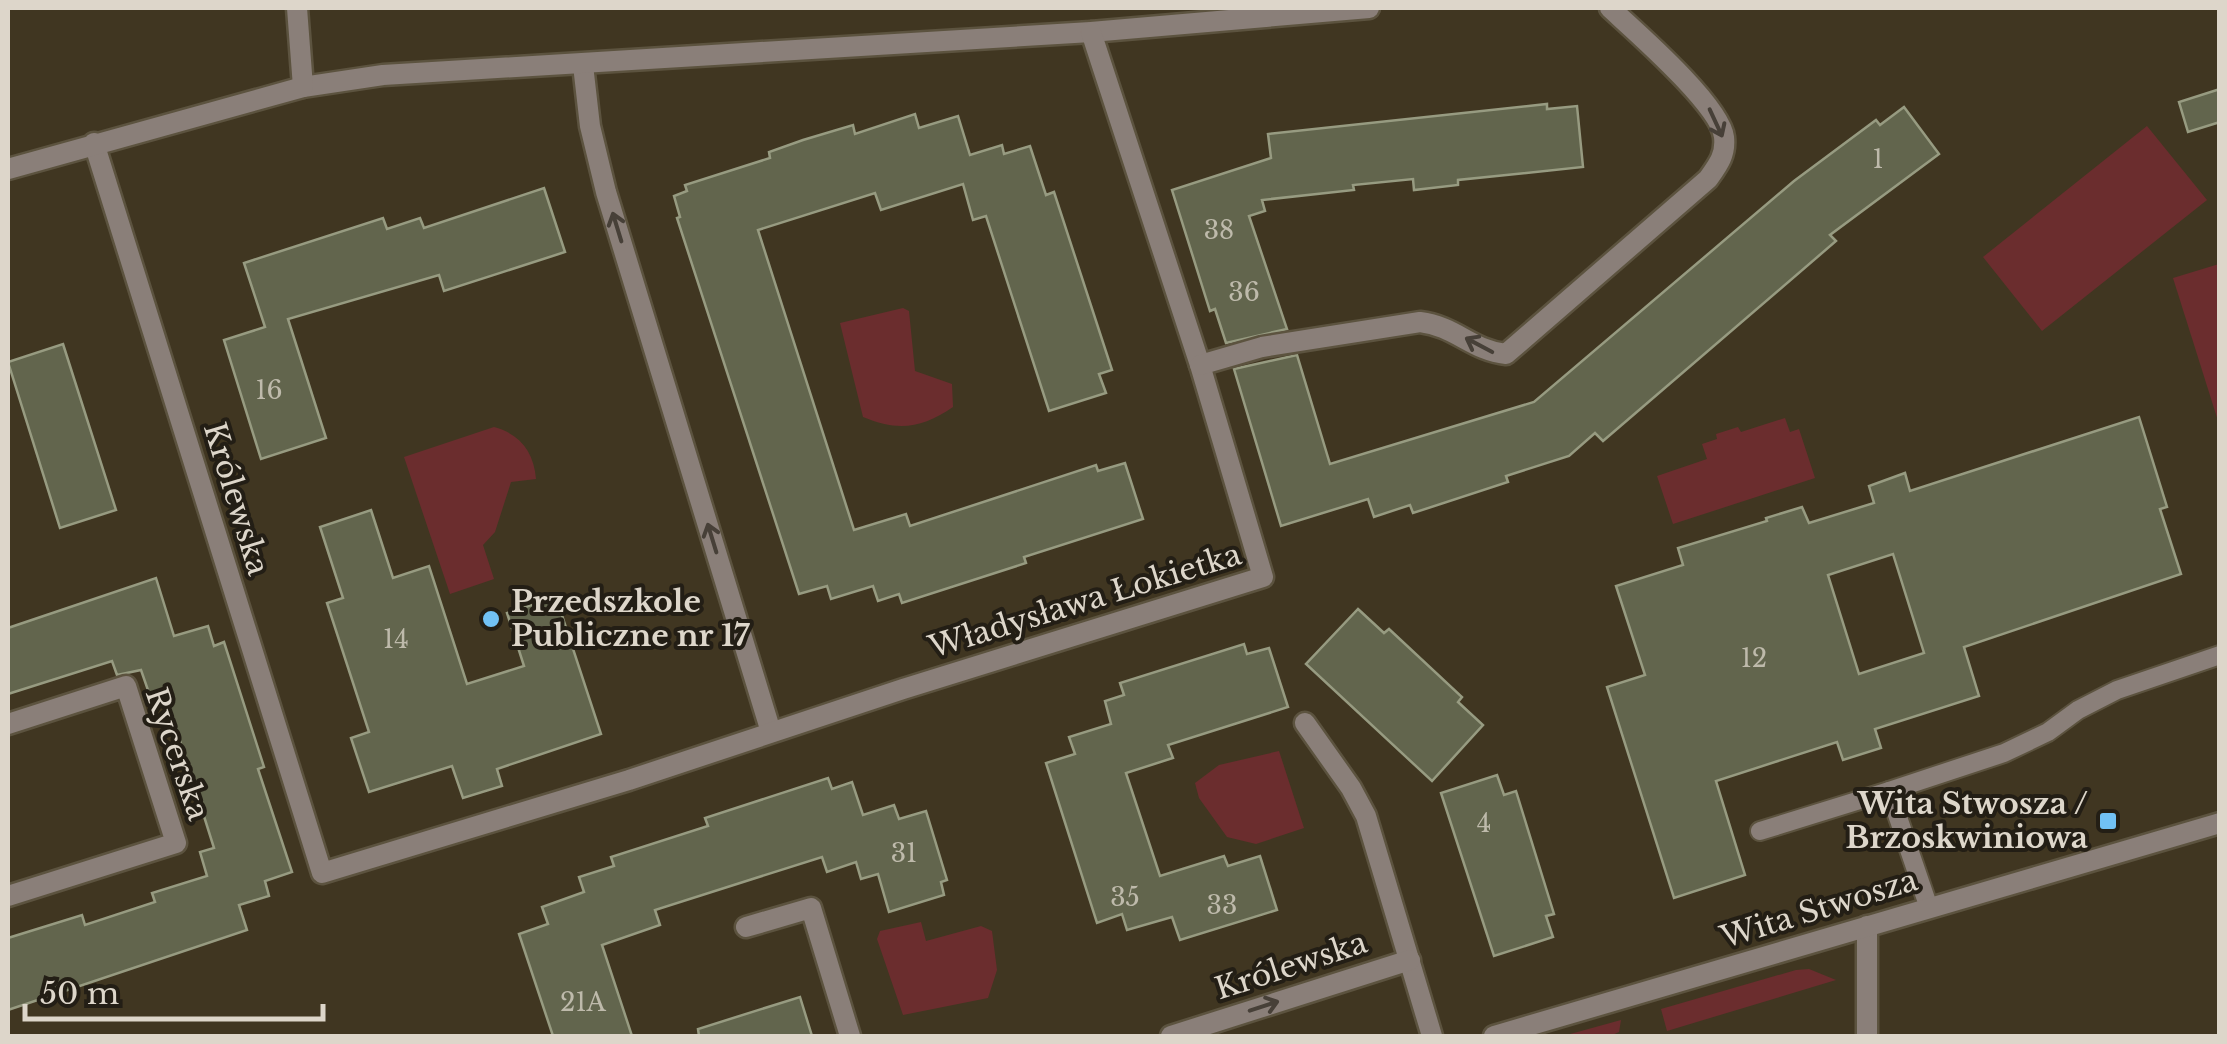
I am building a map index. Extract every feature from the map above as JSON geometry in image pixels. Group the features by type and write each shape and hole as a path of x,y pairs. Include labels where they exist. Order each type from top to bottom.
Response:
{"street":[{"path":"297,8 304,88"},
{"path":"8,169 94,142 304,88 383,75 1091,32 1235,13 1369,8"},
{"path":"1200,365 1262,347 1420,322 1453,330 1489,353 1506,354 1708,179 1723,159 1724,134 1710,108 1610,8"},
{"name":"Władysława Łokietka","path":"322,873 629,780 1263,577 1200,365 1091,32"},
{"path":"583,64 590,126 606,192 771,732"},
{"name":"Królewska","path":"94,142 322,873"},
{"name":"Rycerska","path":"8,724 126,686 176,843 8,896"},
{"path":"1305,723 1366,816 1410,960"},
{"name":"Wita Stwosza","path":"1494,1036 2220,823"},
{"path":"746,928 811,908 850,1036"},
{"path":"1867,926 1867,1036"},
{"name":"Królewska","path":"1171,1036 1410,960 1432,1036"}],"lane":[{"path":"1760,831 2004,753 2048,732 2078,710 2117,690 2220,656"},
{"path":"1889,791 1928,908"}],"shaded area":[{"path":"2147,126 2207,200 2042,331 1983,257"},
{"path":"2220,264 2219,424 2173,278"},
{"path":"903,308 909,311 915,371 952,384 953,407 910,426 888,425 863,417 840,323"},
{"path":"1785,418 1790,432 1799,429 1815,478 1673,524 1657,476 1707,459 1702,444 1717,439 1716,434 1738,427 1741,432"},
{"path":"494,427 511,434 524,446 536,479 511,482 495,532 483,545 494,579 450,594 404,457"},
{"path":"1279,751 1304,828 1256,844 1227,837 1199,798 1195,783 1219,765"},
{"path":"921,922 926,941 981,926 992,931 997,970 988,998 903,1015 877,939 880,931"},
{"path":"1809,969 1836,980 1667,1031 1661,1009"},
{"path":"1621,1020 1619,1032 1610,1036 1563,1036"}],"building":[{"path":"2220,89 2220,122 2188,132 2179,102"},
{"path":"1547,104 1547,109 1577,106 1583,167 1458,180 1458,185 1414,190 1413,179 1353,185 1354,190 1262,200 1265,211 1249,216 1287,329 1226,343 1215,309 1210,311 1172,190 1271,158 1268,134"},
{"path":"1904,107 1939,154 1830,235 1836,241 1603,441 1595,433 1569,456 1506,476 1508,482 1413,513 1410,505 1374,517 1368,499 1281,526 1234,369 1297,355 1330,464 1534,402 1794,181 1876,120 1880,125"},
{"path":"915,114 919,128 958,116 970,155 1002,145 1004,154 1030,146 1046,195 1054,192 1112,370 1099,374 1106,393 1049,411 986,216 973,220 963,184 881,210 875,193 758,230 854,530 906,514 910,526 1096,465 1098,471 1125,463 1143,519 1024,557 1026,563 902,603 899,594 878,601 873,586 831,599 827,586 799,594 677,218 680,217 674,196 687,191 685,185 770,158 769,152 803,140 853,125 855,134"},
{"path":"544,188 565,252 444,291 439,275 288,319 326,438 261,459 224,340 265,327 244,263 383,218 387,229 420,218 424,228"},
{"path":"63,344 116,510 60,528 8,362"},
{"path":"2139,417 2167,507 2160,509 2181,574 1964,647 1979,696 1875,729 1881,748 1843,760 1837,742 1716,781 1745,875 1674,898 1607,687 1645,675 1616,586 1683,565 1678,548 1767,521 1766,518 1802,507 1809,523 1874,503 1869,486 1905,473 1910,491","holes":["1893,554 1924,653 1859,674 1828,575"]},
{"path":"371,510 393,578 429,566 467,684 524,666 507,613 556,597 601,734 497,769 502,786 463,798 452,766 369,792 351,738 369,732 327,603 343,598 320,527"},
{"path":"156,578 174,636 208,626 214,646 224,642 264,767 258,769 292,872 265,881 269,896 239,905 247,930 8,1010 8,938 82,915 85,925 155,902 152,893 207,876 200,852 214,848 164,691 150,696 141,670 117,675 112,661 8,694 8,628"},
{"path":"1358,609 1384,633 1389,629 1462,697 1458,702 1483,725 1432,781 1306,664"},
{"path":"1244,644 1247,654 1269,648 1288,707 1168,745 1173,758 1126,773 1160,876 1224,856 1228,866 1260,856 1277,910 1180,940 1172,917 1127,930 1122,914 1097,923 1046,763 1075,754 1069,737 1111,724 1105,701 1124,695 1120,683"},
{"path":"1497,775 1504,795 1516,791 1554,914 1546,916 1553,937 1494,956 1441,793"},
{"path":"828,778 832,789 852,782 863,815 894,805 899,819 926,811 947,880 941,882 944,895 889,912 878,874 861,879 856,862 827,872 822,857 655,910 660,925 602,945 632,1036 553,1036 519,934 548,924 542,907 584,892 579,877 614,866 611,857 708,826 705,818"},
{"path":"800,997 812,1036 699,1036 698,1029"}],"place":[{"name":"Przedszkole Publiczne nr 17","path":"491,619"},
{"name":"Wita Stwosza / Brzoskwiniowa","path":"2108,821"}]}
